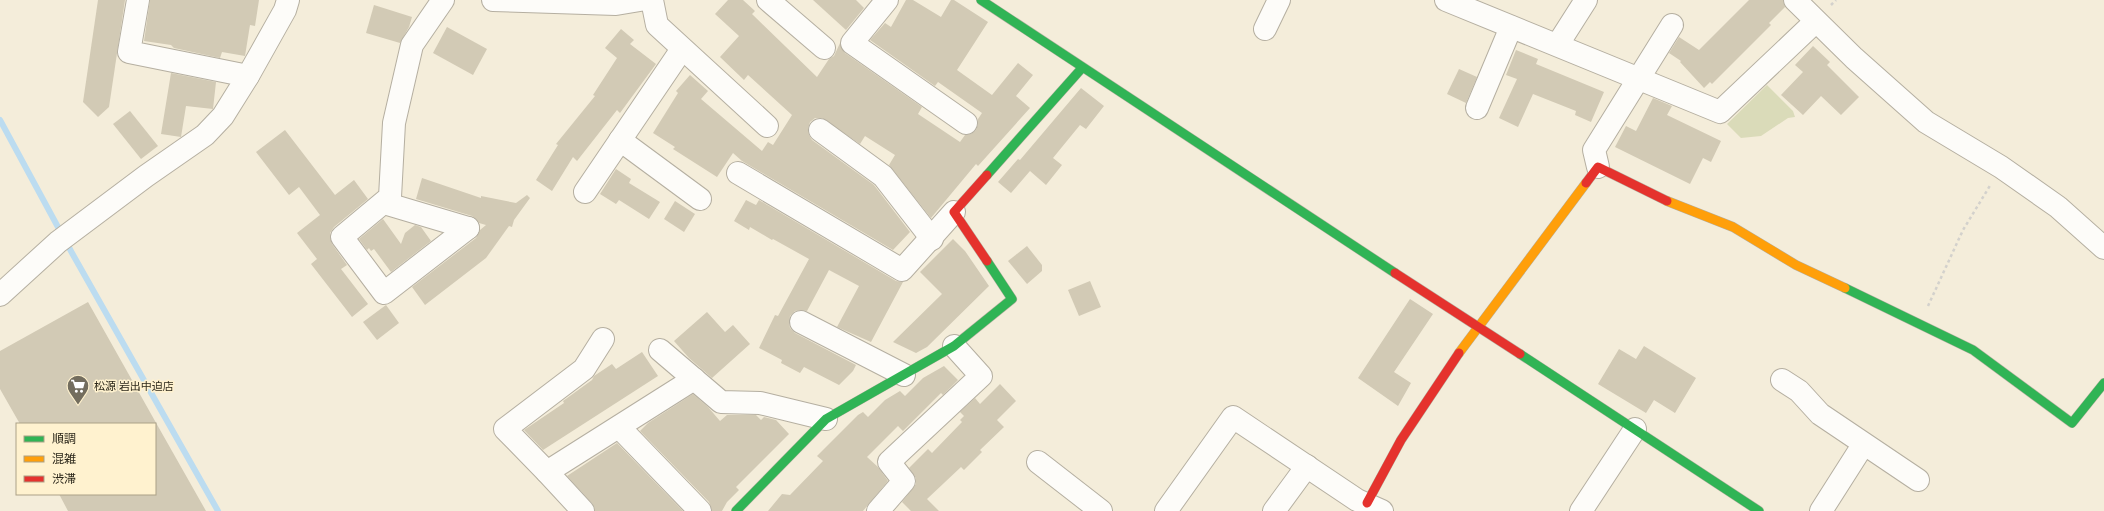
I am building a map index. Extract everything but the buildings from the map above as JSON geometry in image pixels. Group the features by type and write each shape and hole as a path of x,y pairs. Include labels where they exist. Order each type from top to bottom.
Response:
{"street":[{"path":"138,0 129,52 248,76"},
{"path":"0,295 58,242 76,230 146,176 205,135 223,116 248,76 285,10 288,0"},
{"path":"384,203 468,228 384,293 342,237 390,197 394,123 412,45 443,0"},
{"path":"493,0 616,4 640,0"},
{"path":"652,0 657,25 767,126"},
{"path":"768,0 824,48"},
{"path":"887,0 852,43 966,123"},
{"path":"981,0 1082,68 1478,326 1758,511"},
{"path":"1265,29 1279,0"},
{"path":"1446,0 1511,27 1558,44 1720,112 1815,22"},
{"path":"1558,44 1586,0"},
{"path":"1795,0 1815,22 1926,122 2001,167 2058,207 2104,248"},
{"path":"1598,167 1594,150 1672,25"},
{"path":"1477,108 1511,27"},
{"path":"585,192 682,48"},
{"path":"738,173 902,270 1082,68"},
{"path":"820,130 883,176 932,238"},
{"path":"620,140 700,199"},
{"path":"1166,511 1234,417 1357,500 1377,509 1401,440 1478,326 1598,167"},
{"path":"1598,167 1682,208 1733,227 1796,266 1973,350 2072,423 2104,383"},
{"path":"736,511 826,419 954,346 1012,299 954,212"},
{"path":"801,322 904,375"},
{"path":"583,511 505,429 584,369 604,339"},
{"path":"878,511 904,481 889,462 981,376 954,346"},
{"path":"660,350 721,402 760,403 826,419"},
{"path":"547,472 694,379"},
{"path":"1782,380 1799,391 1820,414 1863,445 1918,480"},
{"path":"619,427 700,511"},
{"path":"1580,511 1634,429"},
{"path":"1821,511 1863,445"},
{"path":"1038,462 1101,511"},
{"path":"1274,511 1307,466"}],"path":[{"path":"1919,324 1963,230 2001,167"}],"green space":[{"path":"1767,85 1793,111 1795,117 1788,118 1761,136 1741,138 1727,124"}],"waterway":[{"path":"0,120 72,253 218,511"}],"traffic: fast":[{"path":"981,0 1395,273"},
{"path":"987,175 1082,68"},
{"path":"736,511 826,419 954,346 1012,299 987,261"},
{"path":"1845,288 1973,350 2072,423 2104,383"},
{"path":"1520,354 1759,511"}],"traffic: slow":[{"path":"1459,353 1586,183"},
{"path":"1667,201 1733,227 1796,265 1845,288"}],"traffic: jam":[{"path":"1586,183 1598,167 1667,201"},
{"path":"987,175 954,212 987,261"},
{"path":"1395,273 1520,354"},
{"path":"1367,503 1401,440 1459,353"}],"place":[{"name":"松源 岩出中迫店","path":"78,406"}]}
